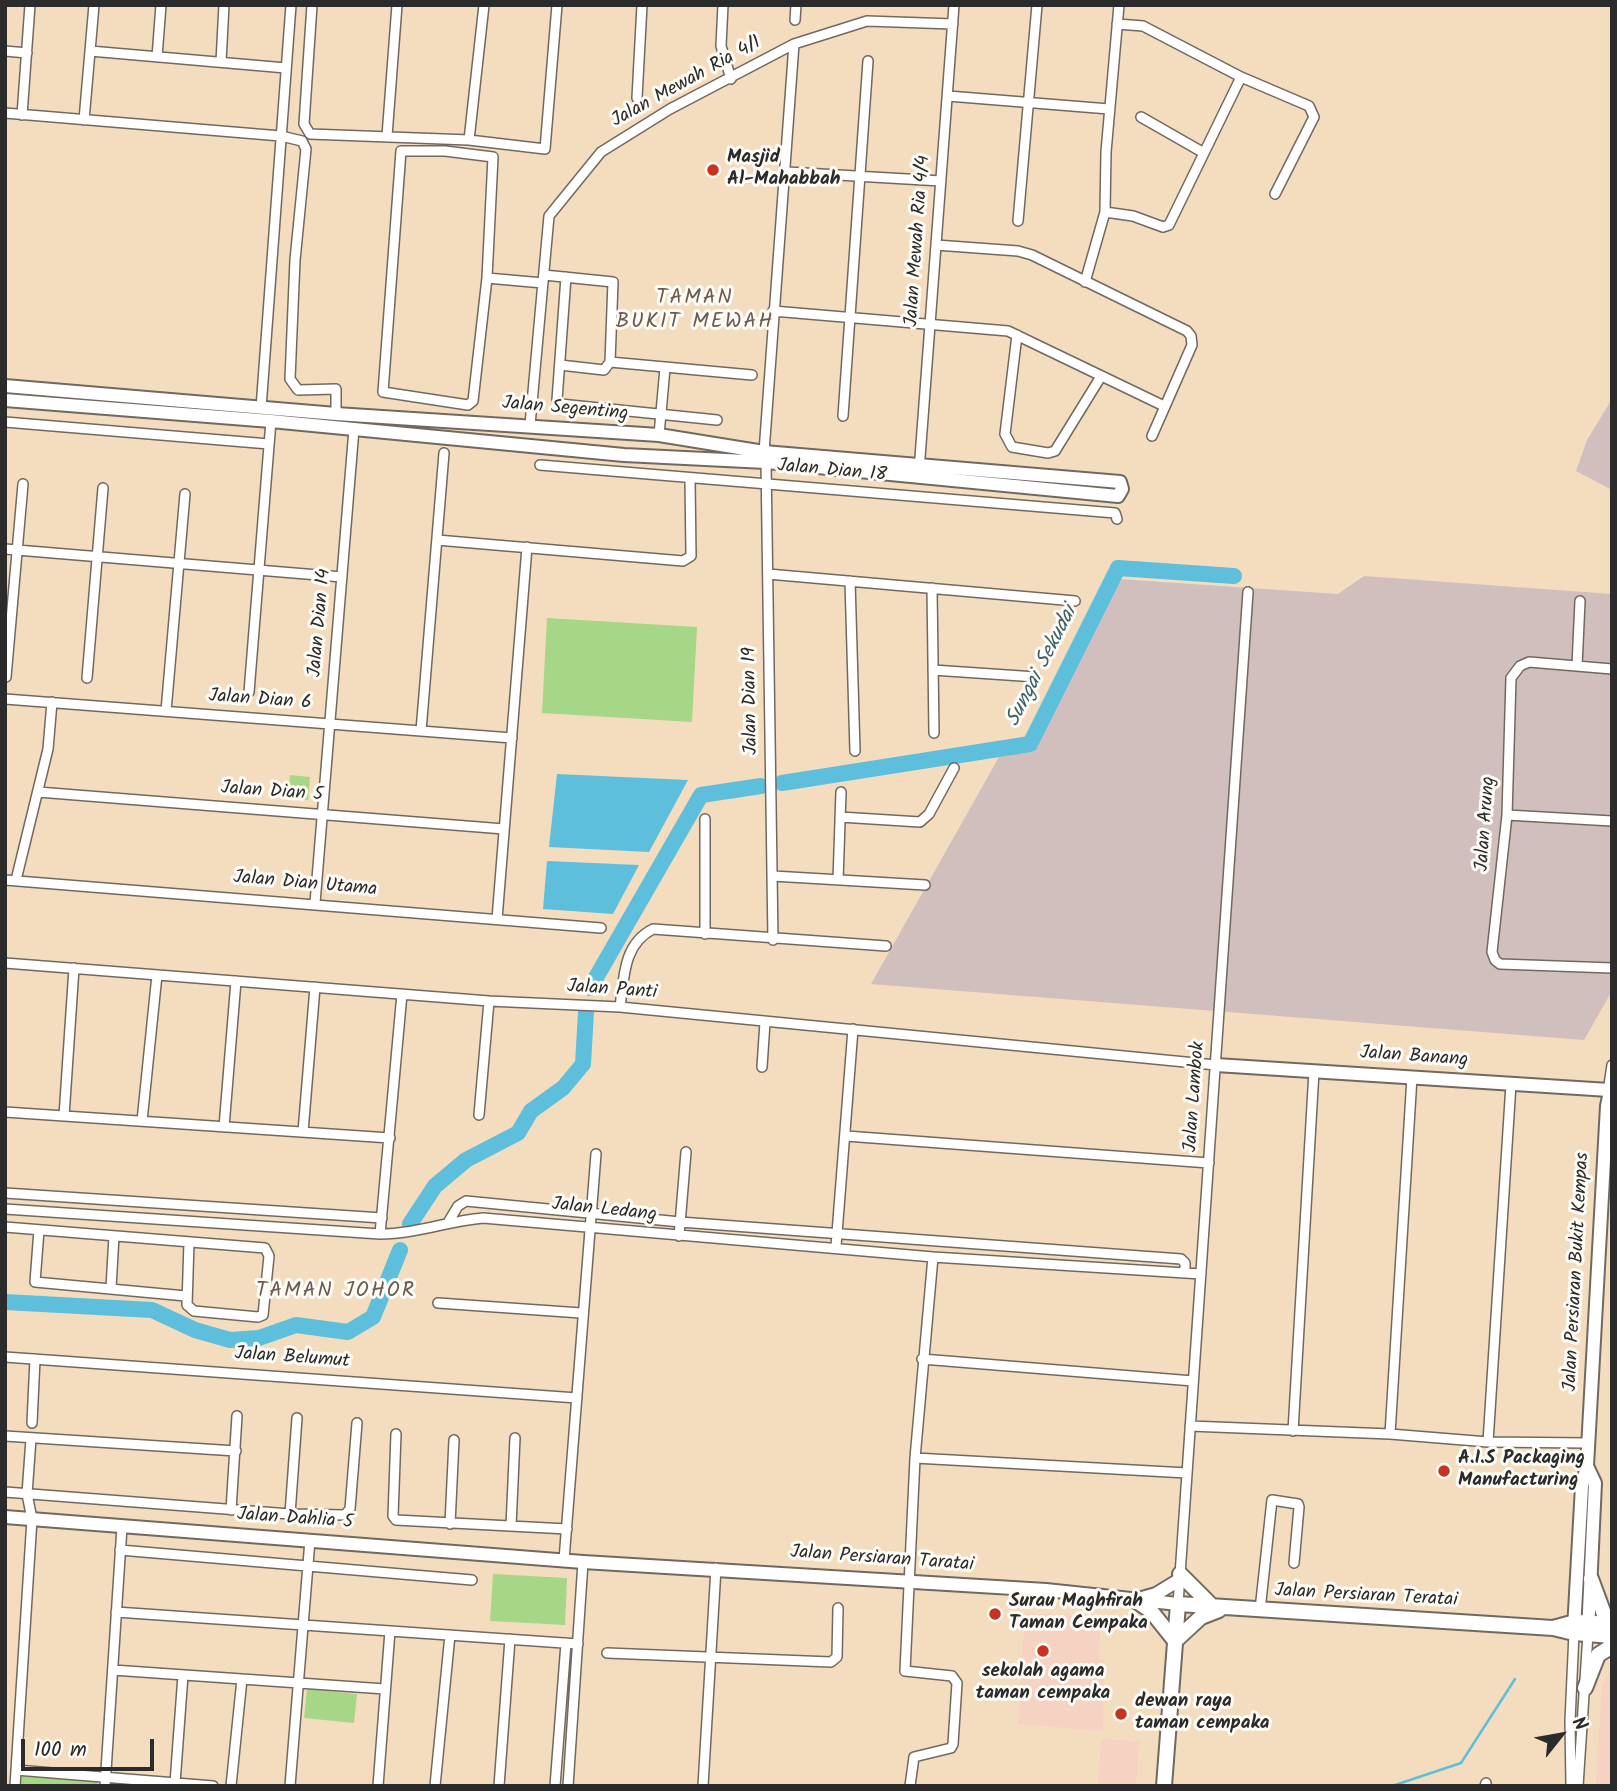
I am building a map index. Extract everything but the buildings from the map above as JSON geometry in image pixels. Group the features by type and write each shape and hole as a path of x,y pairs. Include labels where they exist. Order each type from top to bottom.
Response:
{"main road":[{"path":"1175,1641 1201,1617 1219,1608 1180,1577"},
{"path":"1591,1579 1604,1614 1612,1623"},
{"path":"1135,1600 1151,1611 1175,1641"},
{"path":"1164,1786 1178,1604"},
{"name":"Jalan Persiaran Teratai","path":"1178,1604 1581,1628"},
{"path":"1581,1628 1612,1623"},
{"path":"1581,1628 1612,1636"},
{"path":"1585,1688 1598,1655 1612,1646"}],"street":[{"path":"22,115 30,5"},
{"path":"84,120 94,5"},
{"path":"157,57 160,5"},
{"path":"221,62 224,5"},
{"path":"261,408 291,5"},
{"path":"312,5 306,130 310,134 469,140 545,149 557,5"},
{"path":"387,136 397,5"},
{"path":"469,140 484,5"},
{"path":"637,98 642,5"},
{"path":"723,5 721,46 731,79"},
{"path":"794,20 796,5"},
{"name":"Jalan Mewah Ria 4/4","path":"919,479 954,5"},
{"path":"1018,221 1037,5"},
{"path":"1085,282 1105,212 1118,5"},
{"name":"Jalan Mewah Ria 4/1","path":"530,425 549,216 601,152 670,109 794,44 867,20 953,24"},
{"path":"1117,24 1143,26 1241,77 1311,109 1314,117 1275,194"},
{"name":"Jalan Dian 19","path":"774,940 765,457 773,311 787,172 794,44"},
{"path":"5,51 27,53"},
{"path":"90,51 286,68"},
{"path":"843,416 868,61"},
{"path":"1105,212 1133,216 1163,227 1169,225 1241,77"},
{"path":"948,96 1110,109"},
{"path":"5,113 281,136 302,141 306,149 295,260 290,379 298,390 336,389 335,414"},
{"path":"1141,117 1204,153"},
{"path":"405,151 445,151 493,157 487,278 473,401 468,405 383,392 399,154 405,151"},
{"path":"787,172 941,181"},
{"path":"936,246 1018,251 1191,336 1192,345 1152,436"},
{"path":"566,276 557,400 564,406 717,420"},
{"path":"487,278 543,279 566,276 612,282 610,362 604,370 560,365"},
{"path":"773,311 1008,331 1100,378 1164,406"},
{"path":"1017,335 1005,435 1012,447 1048,453 1055,451 1100,378"},
{"path":"610,362 752,375"},
{"path":"659,435 665,368"},
{"name":"Jalan Segenting","path":"5,386 335,414 659,435 765,457 919,479 1118,496 1122,489 1120,482 920,464 765,457 631,455 271,421 5,400"},
{"path":"249,692 271,421"},
{"path":"5,422 269,444"},
{"name":"Jalan Dian 14","path":"315,903 354,429"},
{"path":"571,450 584,445 586,441 581,432 575,429"},
{"path":"627,435 618,443 619,450 631,455"},
{"path":"421,731 444,453"},
{"name":"Jalan Dian 18","path":"540,464 690,479 1115,513 1117,519"},
{"path":"437,540 687,560 691,556 690,479"},
{"path":"6,677 23,484"},
{"path":"87,678 103,488"},
{"path":"166,711 185,494"},
{"path":"496,919 527,547"},
{"path":"5,549 342,577"},
{"path":"768,574 1075,601"},
{"path":"850,581 855,751"},
{"path":"932,588 934,733"},
{"name":"Jalan Lambok","path":"1178,1604 1248,592"},
{"path":"1577,666 1580,601"},
{"name":"Jalan Arung","path":"1612,669 1529,663 1520,666 1511,678 1507,815 1493,952 1495,960 1500,964 1612,968"},
{"path":"933,670 1035,677"},
{"name":"Jalan Dian 6","path":"5,699 512,738"},
{"path":"10,880 38,792 48,749 52,702"},
{"path":"840,817 919,822 929,814 954,768"},
{"name":"Jalan Dian 5","path":"38,792 504,830"},
{"path":"838,880 841,792"},
{"path":"1507,815 1612,821"},
{"path":"705,819 705,934"},
{"path":"772,876 925,885"},
{"name":"Jalan Dian Utama","path":"10,880 601,928"},
{"path":"620,1007 626,962 645,933 653,929 774,940 886,946"},
{"name":"Jalan Panti","path":"5,963 489,1001 620,1007 1216,1065"},
{"path":"64,1116 74,968"},
{"path":"142,1121 157,975"},
{"path":"224,1126 236,981"},
{"path":"303,1132 315,987"},
{"path":"380,1234 402,994"},
{"path":"479,1115 489,1001"},
{"path":"762,1067 765,1022"},
{"path":"836,1246 853,1029"},
{"name":"Jalan Banang","path":"1216,1065 1511,1084 1610,1086"},
{"path":"1610,1086 1612,1065"},
{"path":"1293,1431 1314,1070"},
{"path":"1390,1434 1412,1077"},
{"path":"1488,1442 1511,1084"},
{"name":"Jalan Persiaran Bukit Kempas","path":"1581,1628 1582,1486 1587,1466 1610,1086"},
{"path":"5,1112 390,1138"},
{"path":"846,1136 1209,1163"},
{"path":"678,1236 686,1152"},
{"path":"565,1560 581,1312 596,1154"},
{"path":"5,1193 382,1218"},
{"path":"449,1221 458,1206 466,1201 680,1222 1181,1259 1185,1273"},
{"path":"174,1220 176,1205"},
{"name":"Jalan Ledang","path":"5,1209 380,1234 418,1231 449,1221 484,1218 933,1256 1201,1274"},
{"path":"5,1227 265,1248 269,1256 264,1311 261,1317 194,1311 187,1301 189,1242"},
{"path":"39,1230 35,1282 111,1288 187,1301"},
{"path":"111,1288 114,1236"},
{"path":"910,1786 914,1757 951,1748 953,1744 957,1683 948,1675 905,1671 915,1458 933,1256"},
{"path":"438,1303 581,1312"},
{"name":"Jalan Belumut","path":"5,1357 577,1398"},
{"path":"32,1423 35,1359"},
{"path":"922,1359 1193,1381"},
{"path":"231,1510 237,1416"},
{"path":"290,1514 297,1418"},
{"name":"Jalan Dahlia 5","path":"5,1492 231,1510 341,1515 350,1509 357,1423"},
{"path":"1190,1426 1390,1434 1488,1442 1587,1443"},
{"path":"396,1434 393,1516 400,1522 567,1529"},
{"path":"5,1436 236,1451"},
{"path":"511,1526 515,1438"},
{"path":"15,1786 32,1519 27,1494 31,1439"},
{"path":"450,1524 454,1440"},
{"path":"915,1458 1187,1473"},
{"name":"Jalan Persiaran Bukit Kempas","path":"1581,1628 1591,1579 1595,1482 1587,1466"},
{"path":"1260,1610 1272,1500 1298,1504 1294,1563"},
{"name":"Jalan Dahlia 5","path":"5,1517 583,1562"},
{"path":"105,1781 122,1527"},
{"path":"290,1786 310,1540"},
{"path":"120,1550 472,1580"},
{"path":"568,1786 583,1562"},
{"name":"Jalan Persiaran Taratai","path":"583,1562 1046,1590 1178,1604"},
{"path":"704,1786 716,1568"},
{"path":"1135,1600 1156,1594 1180,1577"},
{"path":"607,1653 831,1662 837,1657 838,1608"},
{"path":"116,1612 578,1644"},
{"path":"1578,1786 1585,1688 1581,1628"},
{"path":"1571,1786 1570,1721 1581,1628"},
{"path":"378,1786 390,1631"},
{"path":"435,1786 450,1635"},
{"path":"499,1786 510,1639"},
{"path":"555,1786 566,1643"},
{"path":"113,1670 385,1689"},
{"path":"175,1783 183,1675"},
{"path":"231,1786 242,1679"},
{"path":"16,1770 105,1781 213,1786"}],"shaded area":[{"path":"1612,399 1612,490 1576,471 1587,440"},
{"path":"1364,576 1612,594 1612,991 1584,1040 871,984 999,757 1031,751 1119,579 1338,594"},
{"path":"1025,1613 1101,1618 1098,1658 1104,1659 1103,1731 1018,1724"},
{"path":"1612,1668 1612,1786 1596,1786 1602,1685"},
{"path":"1102,1738 1139,1742 1136,1786 1097,1786"}],"green space":[{"path":"547,618 697,627 692,722 542,713"},
{"path":"290,775 310,777 308,800 288,798"},
{"path":"493,1574 567,1578 565,1625 490,1621"},
{"path":"307,1689 357,1694 354,1723 304,1718"},
{"path":"22,1773 98,1779 97,1786 20,1786"}],"water":[{"path":"557,774 688,780 649,852 549,847"},
{"path":"547,861 639,865 613,914 543,909"}],"waterway":[{"name":"Sungai Sekudai","path":"782,783 1030,744 1118,568 1234,576"},
{"name":"Sungai Sekudai","path":"590,988 701,795 761,786"},
{"name":"Sungai Sekudai","path":"410,1224 435,1186 466,1160 518,1133 531,1111 563,1088 583,1064 586,1012"},
{"name":"Sungai Sekudai","path":"5,1302 152,1310 195,1330 230,1340 259,1338 296,1325 348,1332 373,1317 400,1250"},
{"path":"1392,1786 1461,1763 1515,1679"}],"place":[{"name":"Masjid Al-Mahabbah","path":"713,170"},
{"name":"A.I.S Packaging Manufacturing","path":"1444,1471"},
{"name":"Surau Maghfirah Taman Cempaka","path":"995,1614"},
{"name":"sekolah agama taman cempaka","path":"1043,1651"},
{"name":"dewan raya taman cempaka","path":"1121,1714"}],"district":[{"name":"TAMAN BUKIT MEWAH","path":"695,311"},
{"name":"TAMAN JOHOR","path":"336,1292"}]}
